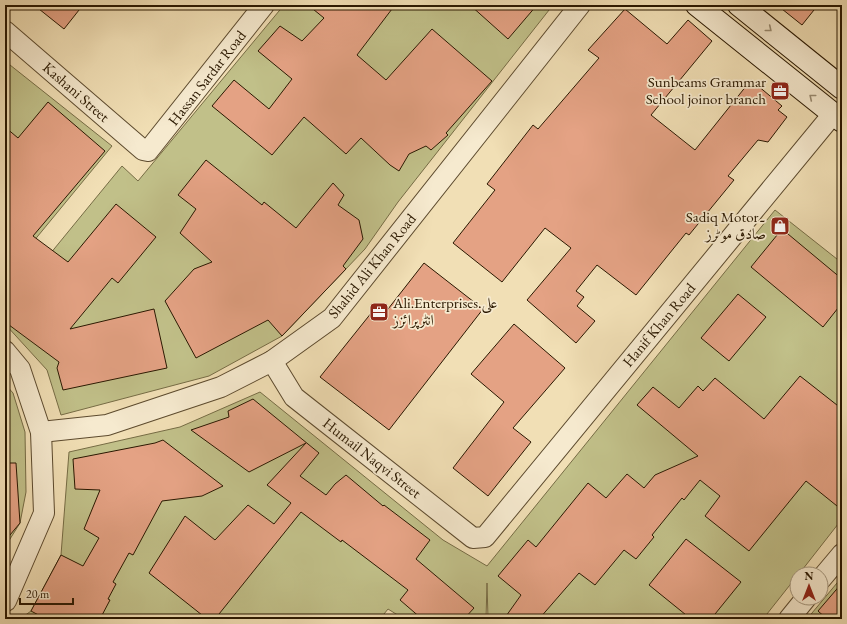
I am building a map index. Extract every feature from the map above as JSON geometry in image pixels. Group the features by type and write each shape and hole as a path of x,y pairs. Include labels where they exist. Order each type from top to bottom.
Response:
{"street":[{"name":"Hassan Sardar Road","path":"148,151 264,5"},
{"name":"Shahid Ali Khan Road","path":"41,432 107,425 220,387 272,361 332,318 580,5"},
{"path":"698,5 838,118"},
{"path":"739,5 842,88"},
{"name":"Kashani Street","path":"5,31 144,150 148,151"},
{"name":"Hanif Khan Road","path":"485,537 838,118"},
{"path":"5,351 20,369 41,432 44,513 5,601"},
{"name":"Humail Naqvi Street","path":"272,361 294,397 473,538 485,537"},
{"path":"829,569 842,554"},
{"path":"788,619 799,606"}],"shaded area":[{"path":"284,5 553,5 398,202 365,249 282,336 209,376 61,415 47,370 5,324 5,309 122,166 138,181"},
{"path":"5,61 112,146 5,276"},
{"path":"775,210 842,263 842,519 805,566 789,566 789,586 763,619 488,619 487,583 486,619 404,619 388,609 380,619 20,619 31,611 61,555 69,452 180,427 260,392 443,540 487,566"},
{"path":"5,384 13,393 25,432 26,492 20,523 5,547"},
{"path":"842,577 842,619 807,619 818,606 829,606 829,593"}],"building":[{"path":"34,5 83,5 64,29"},
{"path":"308,5 395,5 357,55 386,80 432,29 492,81 446,133 448,135 431,150 426,146 409,154 399,171 390,165 361,138 346,154 304,117 272,155 212,106 234,80 269,109 292,79 258,51 280,26 302,41 324,18"},
{"path":"470,5 537,5 508,39"},
{"path":"777,5 818,5 802,25"},
{"path":"625,9 667,44 688,20 712,41 651,115 695,150 751,80 782,106 778,110 787,117 768,142 758,140 728,176 734,180 689,235 686,233 636,295 597,265 576,291 584,297 577,306 595,321 576,343 527,300 571,248 545,228 502,282 453,243 495,190 487,184 533,125 538,129 599,58 588,50"},
{"path":"48,102 105,151 33,236 68,262 116,204 156,237 118,283 112,278 70,329 154,309 167,368 63,390 57,368 59,362 5,322 5,127 18,138"},
{"path":"206,160 262,205 264,202 296,228 333,183 344,195 338,205 359,220 363,239 343,266 346,269 282,336 268,320 196,358 165,301 194,269 212,262 180,233 196,209 178,195"},
{"path":"782,229 842,279 842,303 823,327 751,267"},
{"path":"424,263 483,309 389,430 320,377 372,312 381,318"},
{"path":"738,294 766,317 729,361 701,338"},
{"path":"514,324 565,368 513,428 531,442 488,496 453,468 504,402 471,374"},
{"path":"800,376 842,409 842,510 806,481 749,551 705,516 720,496 700,480 684,500 682,498 652,535 654,537 636,559 624,550 595,585 579,573 539,619 504,619 521,595 498,576 528,540 536,547 588,483 606,498 627,474 644,488 655,475 698,456 637,405 653,387 679,408 698,386 703,391 715,378 764,419"},
{"path":"253,399 319,453 300,476 326,495 335,484 346,475 383,506 384,505 430,540 416,559 474,608 464,619 422,619 400,600 408,590 342,540 341,542 301,512 215,619 207,619 149,573 185,516 215,540 248,505 274,524 291,503 267,485 306,443 249,472 191,430 229,417 228,411"},
{"path":"163,440 223,486 202,496 162,501 133,555 129,553 113,582 116,584 100,619 46,619 31,611 61,555 83,566 99,538 84,529 100,490 75,489 73,459 155,443"},
{"path":"5,463 16,463 20,523 5,541"},
{"path":"686,539 741,582 711,619 691,619 649,585"},
{"path":"842,583 842,619 827,619 818,611 822,606 829,606 829,598"}],"place":[{"name":"Sunbeams Grammar School joinor branch","path":"780,91"},
{"name":"Sadiq Motor۔ صادق موٹرز","path":"780,226"},
{"name":"Ali.Enterprises.علی انٹرپرائزز","path":"379,312"}]}
